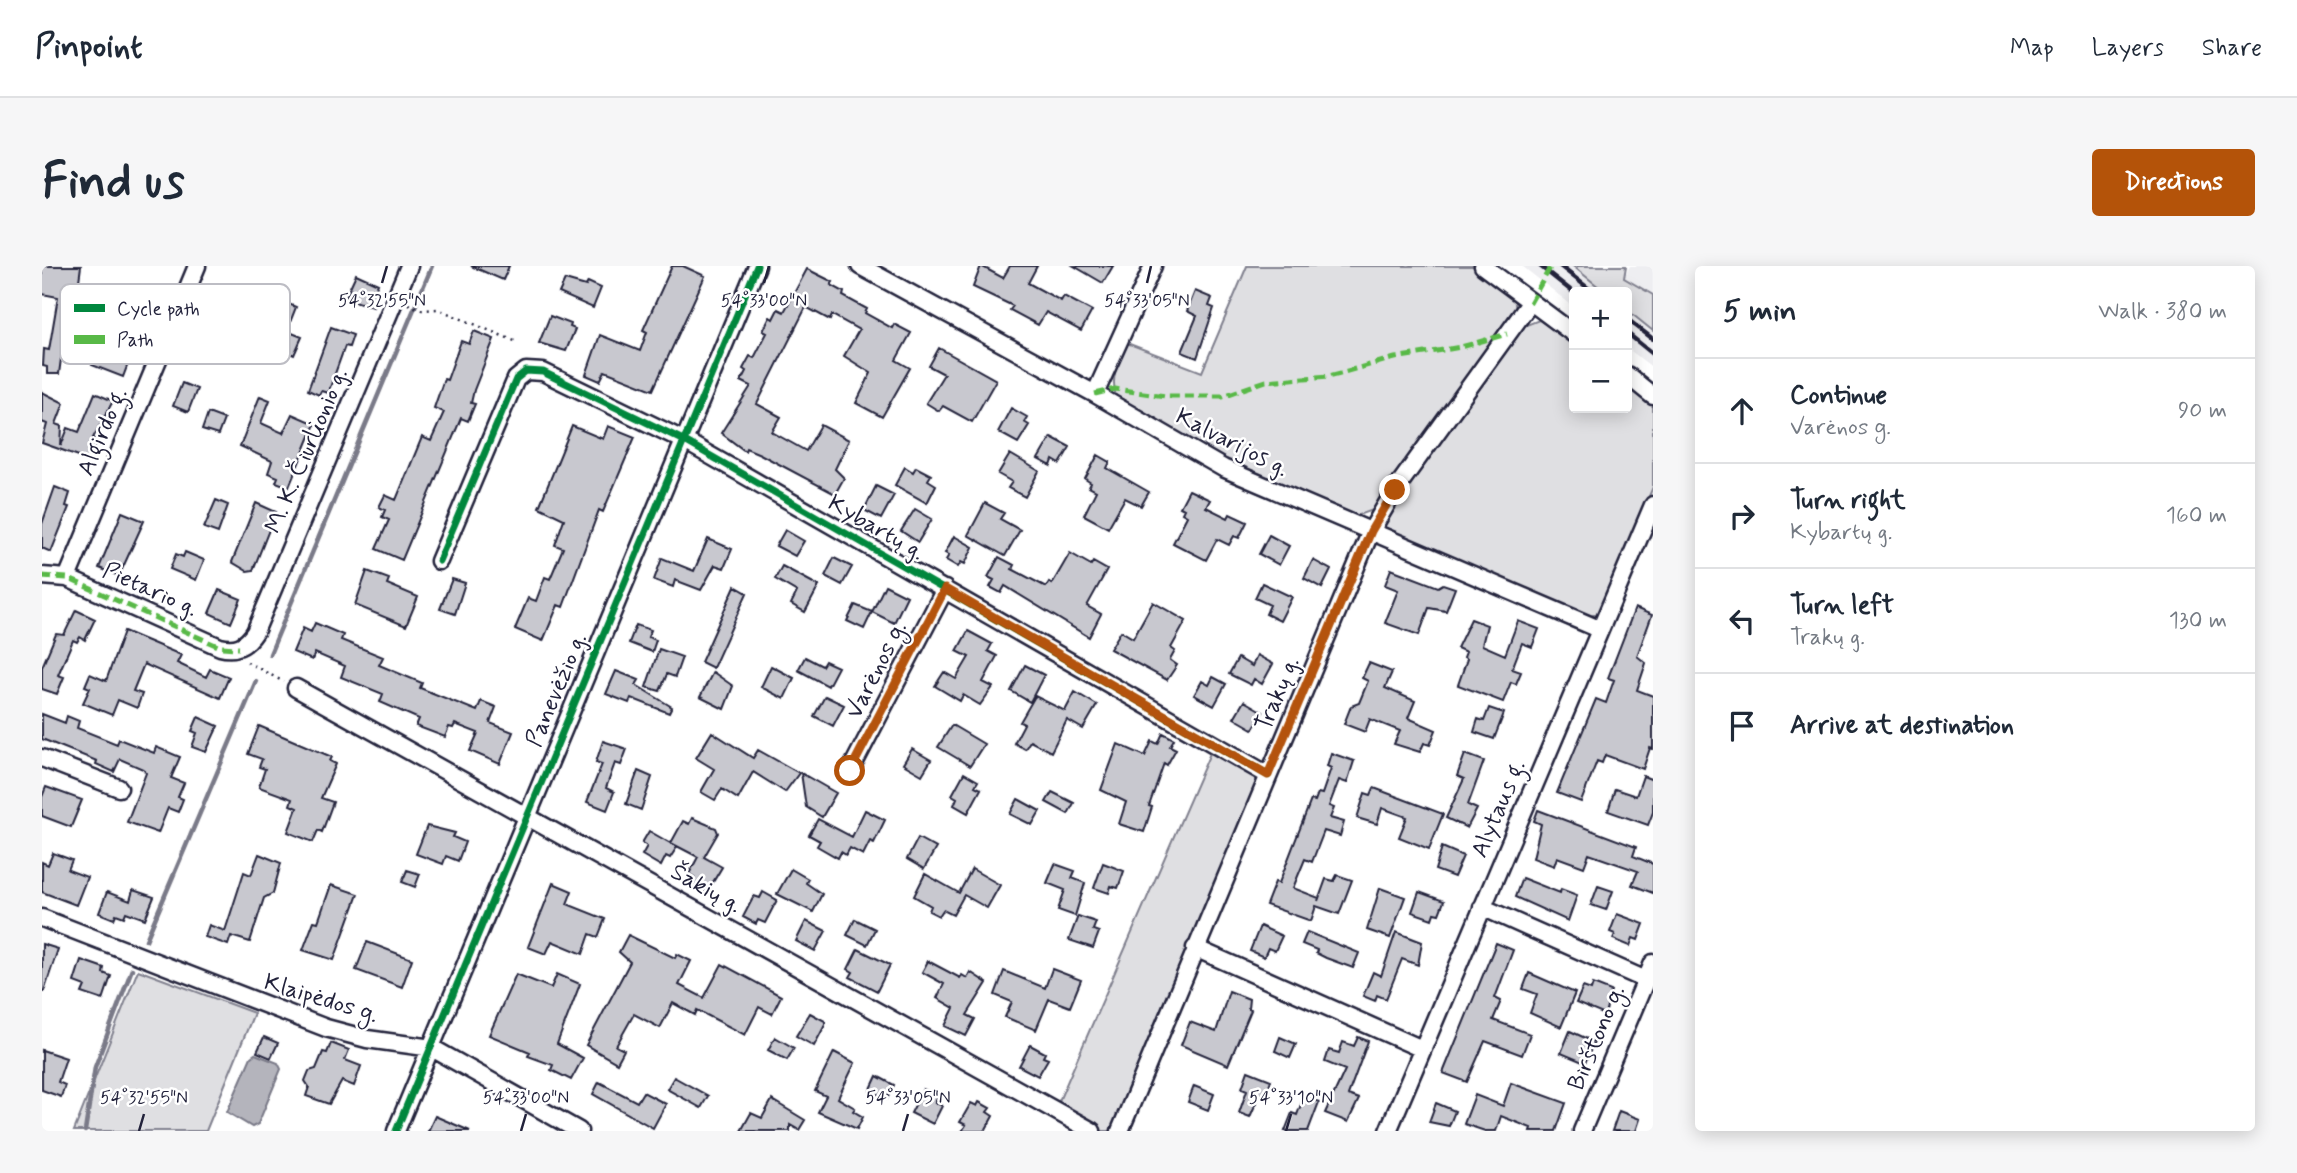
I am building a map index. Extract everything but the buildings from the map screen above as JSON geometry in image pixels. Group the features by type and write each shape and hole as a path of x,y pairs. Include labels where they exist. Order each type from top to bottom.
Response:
{"street":[{"name":"Algirdo g.","path":"190,284 197,266"},
{"name":"M. K. Čiurlionio g.","path":"239,648 255,632 410,266"},
{"name":"Panevėžio g.","path":"397,1131 526,815 757,266"},
{"name":"Kalvarijos g.","path":"860,266 1095,394 1223,468 1599,629"},
{"path":"1095,394 1153,266"},
{"path":"1483,266 1569,330"},
{"name":"Trakų g.","path":"1120,1131 1371,531 1395,490 1530,303"},
{"name":"Algirdo g.","path":"67,578 156,364"},
{"name":"Kybartų g.","path":"439,561 516,379 526,371 543,372 683,440 1268,775"},
{"path":"1632,379 1653,396"},
{"name":"Alytaus g.","path":"1388,1131 1653,505"},
{"name":"Pietario g.","path":"42,576 67,578 220,647 239,648"},
{"name":"Varėnos g.","path":"850,771 945,589"},
{"name":"Šakių g.","path":"296,688 1092,1131"},
{"path":"42,758 119,788"},
{"path":"1482,907 1646,980"},
{"name":"Klaipėdos g.","path":"42,918 326,1028 367,1039 432,1048 579,1131"},
{"path":"1195,948 1422,1049"},
{"name":"Birštono g.","path":"1582,1131 1653,963"}],"path":[{"path":"406,303 422,310 438,309 517,342"},
{"path":"239,648 249,664 296,688"}],"shaded area":[{"path":"1247,266 1474,266 1514,297 1516,310 1373,510 1354,517 1229,465 1117,399 1114,377 1127,343 1202,372"},
{"path":"1522,266 1573,266 1599,287 1569,287 1569,303"},
{"path":"1573,266 1626,266 1624,278 1653,295 1653,331 1632,314 1632,287 1599,287"},
{"path":"1630,266 1653,266 1653,295 1623,278"},
{"path":"1632,314 1653,331 1653,368 1632,352"},
{"path":"1539,320 1569,341 1569,413 1632,413 1632,387 1653,403 1653,487 1602,606 1596,614 1589,617 1387,530 1383,525 1450,424 1521,327"},
{"path":"1214,744 1268,775 1120,1131 1092,1131 1055,1110"},
{"path":"138,970 254,1013 206,1131 74,1131"},
{"path":"255,1054 278,1063 281,1069 258,1124 252,1127 227,1112 251,1057"}],"waterway":[{"path":"270,654 432,266"},
{"path":"146,940 256,681"},
{"path":"85,1131 95,1067 132,969"}],"railway":[{"path":"1540,266 1569,289"},
{"path":"1560,266 1587,287"},
{"path":"1632,323 1653,339"},
{"path":"1632,337 1653,354"}],"marked path":[{"path":"1530,303 1551,266"},
{"path":"1095,394 1115,389 1165,396 1223,396 1266,381 1329,376 1395,358 1461,347 1507,334"},
{"path":"42,576 67,578 220,647 239,648"}],"cycle path":[{"path":"396,1131 757,266"},
{"path":"439,561 516,379 526,371 543,372 683,440 1268,775"}],"route":[{"path":"850,771 945,589 1268,775 1371,531 1395,490"}]}
